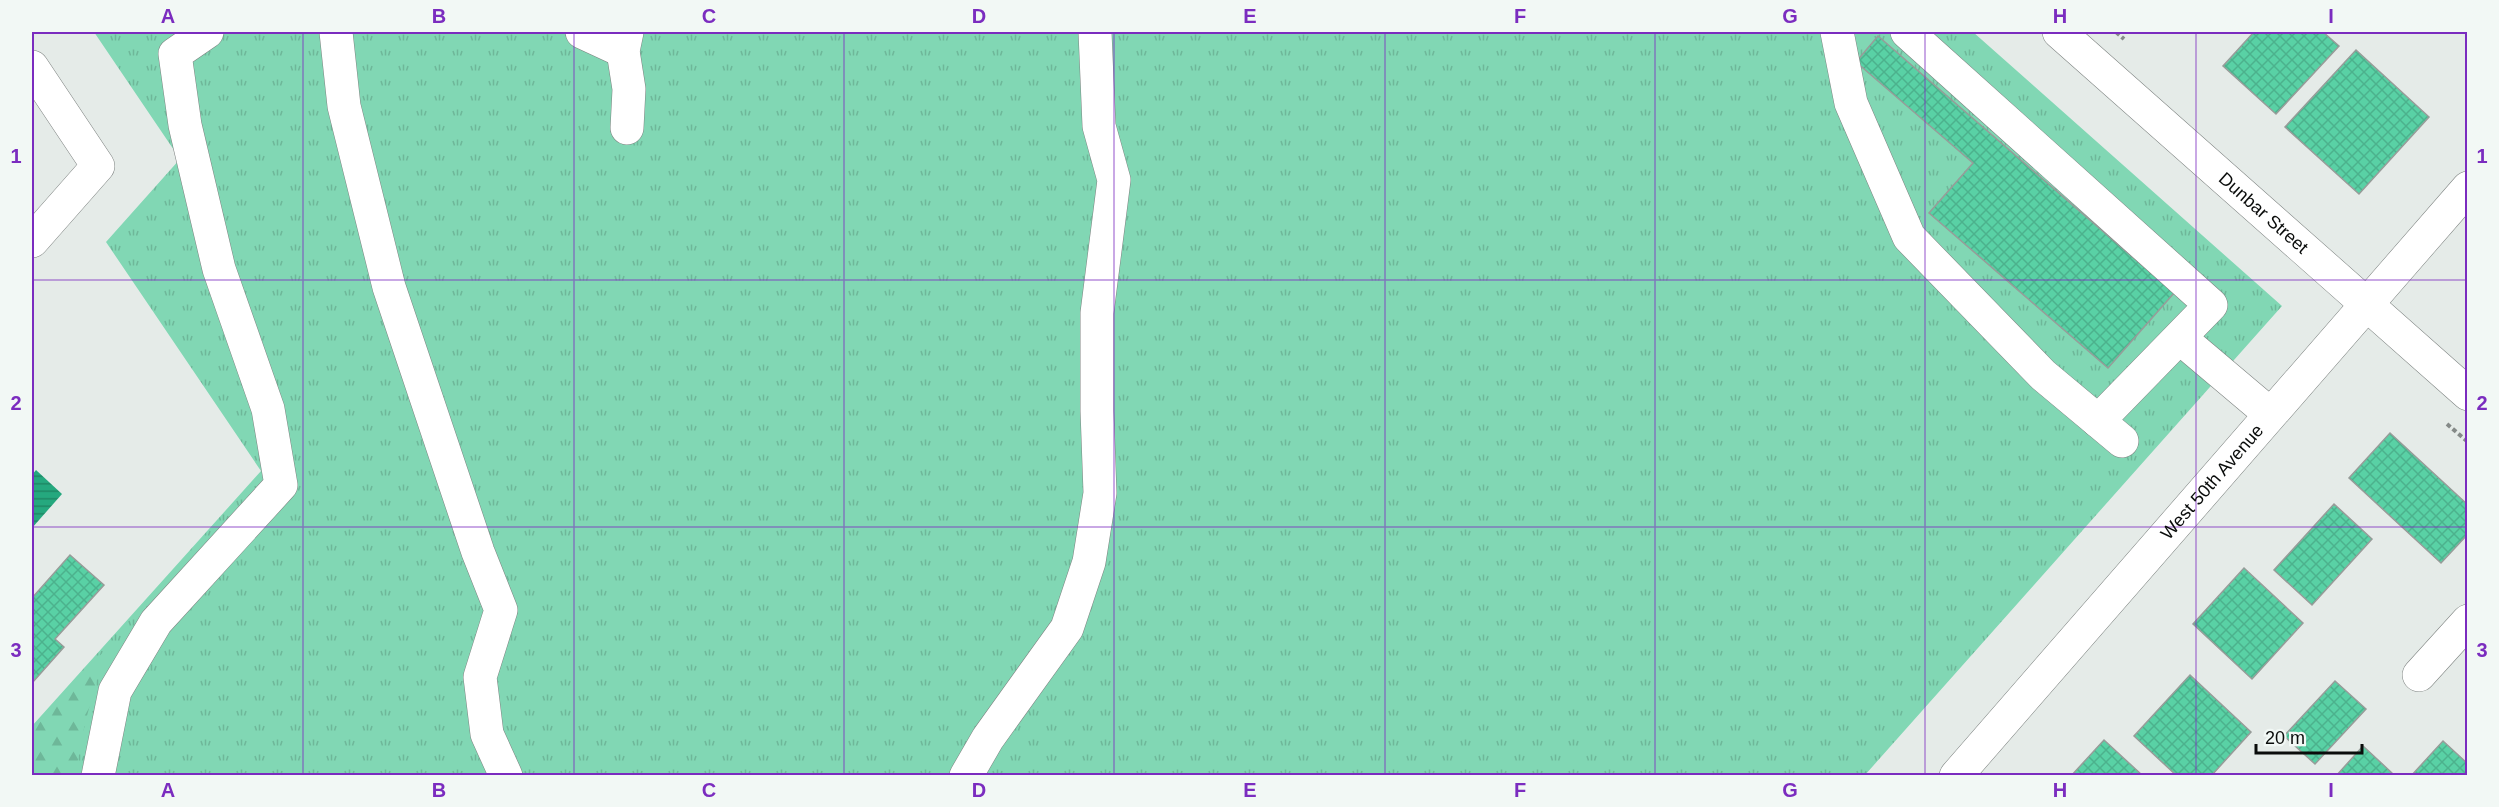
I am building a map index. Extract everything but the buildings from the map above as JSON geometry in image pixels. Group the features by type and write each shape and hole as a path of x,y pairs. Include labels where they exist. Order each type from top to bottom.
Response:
{"street":[{"path":"98,776 115,691 156,622 281,485 268,409 219,269 185,125 175,54 207,32"},
{"path":"336,32 344,106 389,287 478,552 501,610 480,677 487,734 506,776"},
{"path":"582,32 625,41 629,89 627,128"},
{"path":"966,776 988,738 1067,628 1089,562 1100,493 1097,411 1098,314 1114,180 1099,126 1095,32"},
{"path":"1837,32 1851,103 1909,237 2043,375 2110,431 2180,338 2211,305 1906,32"},
{"name":"Dunbar Street","path":"2059,32 2468,394"},
{"path":"32,67 98,166 32,241"},
{"name":"West 50th Avenue","path":"1956,776 2365,303 2468,188"},
{"path":"2180,338 2270,414"},
{"path":"2419,675 2468,621"}],"green space":[{"path":"94,32 1973,32 2282,306 1865,775 32,776 32,726 261,471 106,242 180,159"},
{"path":"105,650 85,723 75,775 32,775 32,731"}],"shaded area":[{"path":"36,470 62,494 32,528 32,475"}]}
